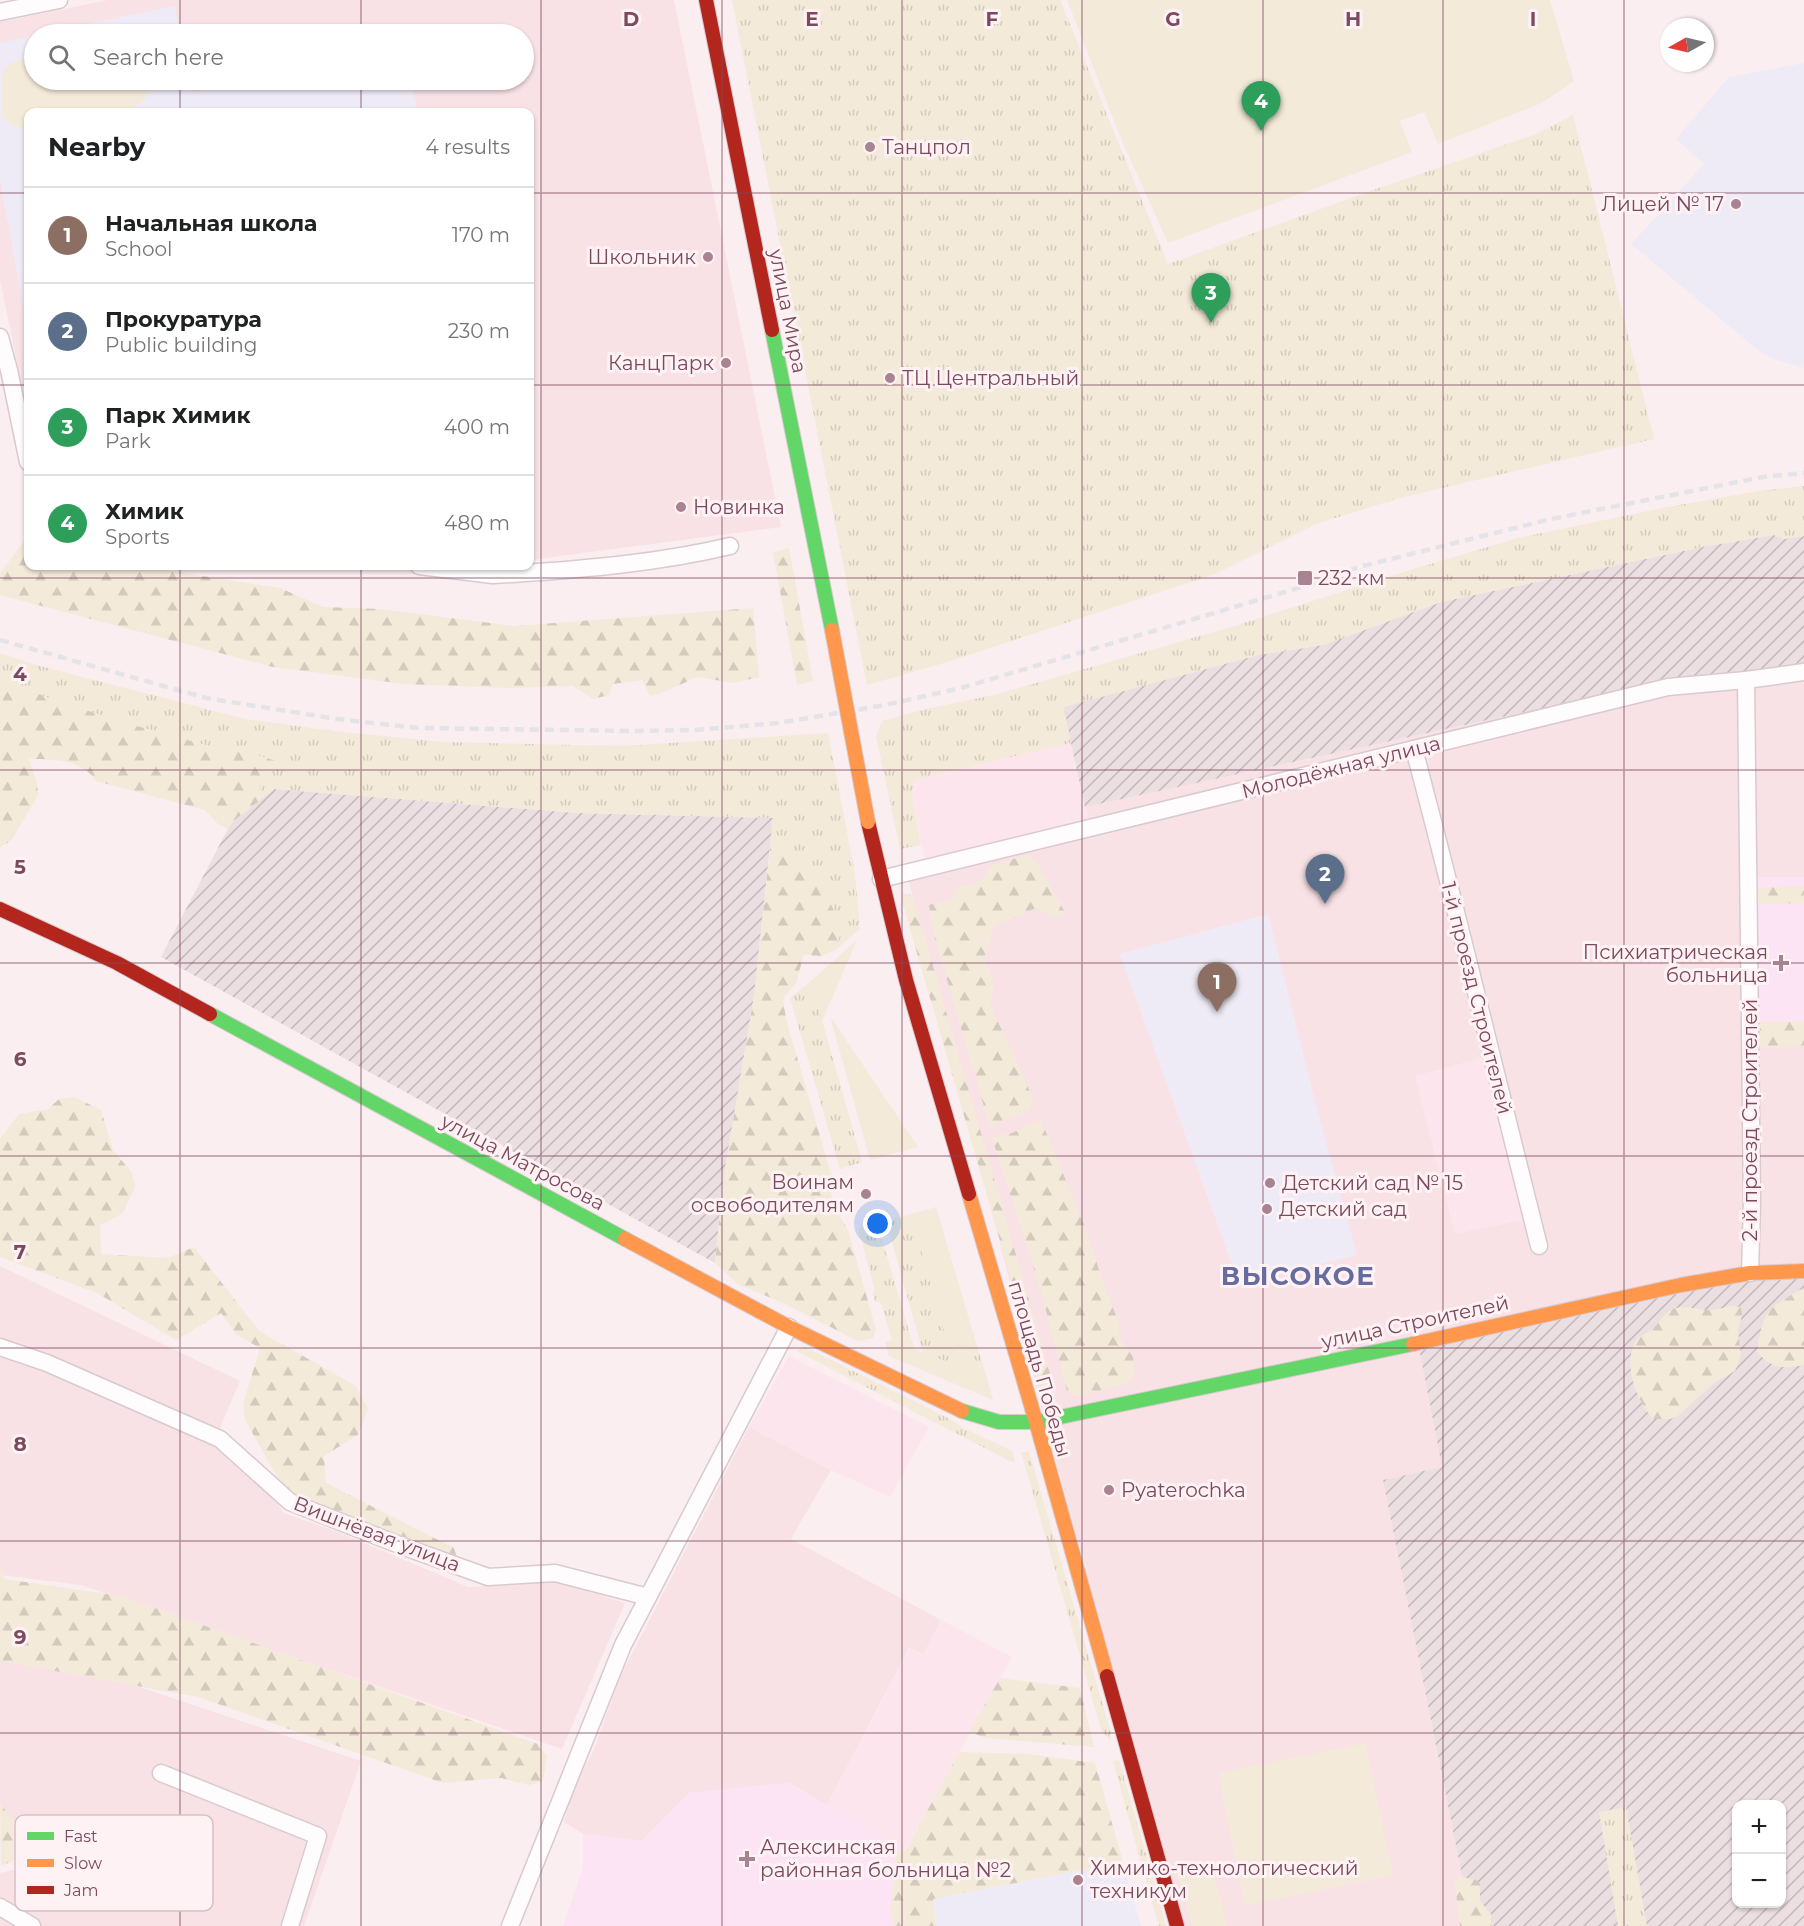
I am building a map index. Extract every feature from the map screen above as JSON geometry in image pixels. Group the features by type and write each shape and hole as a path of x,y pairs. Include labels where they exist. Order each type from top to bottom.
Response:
{"street":[{"path":"0,12 59,0"},
{"name":"улица Мира","path":"706,0 832,630 868,822"},
{"path":"0,337 12,380 24,442"},
{"path":"451,570 493,575 512,574 638,562 697,554 730,546"},
{"name":"Молодёжная улица","path":"881,879 1668,687 1804,672"},
{"name":"2-й проезд Строителей","path":"1746,680 1752,1203 1750,1273"},
{"name":"1-й проезд Строителей","path":"1414,749 1472,970 1492,1062 1539,1246"},
{"name":"площадь Победы","path":"868,822 906,980 1036,1422 1177,1926"},
{"name":"улица Матросова","path":"0,909 117,963 290,1059 789,1327 964,1412 1009,1425 1036,1422"},
{"name":"улица Строителей","path":"1036,1422 1419,1343 1681,1285 1750,1273 1804,1271"},
{"path":"510,1926 622,1646 789,1327"},
{"name":"Вишнёвая улица","path":"0,1347 47,1363 220,1439 290,1502 392,1542 488,1577 555,1573 648,1597"},
{"path":"161,1773 318,1836 290,1926"},
{"path":"0,1907 33,1926"}],"shaded area":[{"path":"108,0 674,0 781,527 534,559 534,108 24,108 24,395 0,280 0,22"},
{"path":"175,6 178,24 88,24"},
{"path":"24,38 24,90 192,90 192,92 201,90 412,90 417,108 24,108 24,310 0,180 0,43"},
{"name":"Лицей № 17","path":"1804,63 1804,368 1776,360 1759,351 1631,244 1704,164 1676,139 1729,77"},
{"path":"1774,535 1783,539 1804,536 1804,668 1567,703 1085,807 1063,707 1258,655 1323,645 1441,602 1707,546"},
{"path":"1804,668 1804,1265 1443,1467 1383,1480 1472,1926 1184,1926 1044,1418 906,870 1090,824 1085,807 1567,703"},
{"path":"1071,743 1090,825 926,866 912,796 914,780"},
{"path":"274,789 578,813 773,818 754,996 723,1181 715,1263 161,957 231,823"},
{"name":"Психиатрическая больница","path":"1757,877 1804,877 1804,1046 1760,1048"},
{"path":"1268,914 1315,1102 1357,1255 1239,1284 1120,954"},
{"path":"1485,1057 1528,1219 1455,1234 1415,1076"},
{"path":"0,1266 240,1381 213,1444 267,1489 284,1513 338,1532 468,1587 559,1582 625,1603 562,1749 81,1585 0,1575"},
{"path":"1804,1267 1804,1926 1472,1926 1383,1480 1442,1467 1417,1337"},
{"path":"789,1356 929,1427 890,1497 831,1470 749,1427"},
{"path":"749,1427 831,1470 791,1539 941,1620 923,1655 909,1648 827,1805 789,1783 689,1793 642,1841 583,1834 564,1822 574,1786 592,1754 620,1677"},
{"path":"941,1620 1012,1657 905,1850 827,1805 910,1648 923,1654"},
{"path":"0,1651 47,1656 361,1761 304,1926 0,1926 0,1873 15,1870 15,1911 213,1911 213,1815 15,1815 15,1839 0,1806"},
{"name":"Алексинская районная больница №2","path":"789,1783 905,1850 935,1926 563,1926 583,1868 583,1834 642,1841 689,1793"},
{"name":"Химико-технологический техникум","path":"1123,1862 1141,1926 935,1926 933,1899"}],"green space":[{"path":"732,0 1060,0 1168,264 1536,134 1573,115 1654,439 1403,497 1316,524 1215,574 944,663 867,685"},
{"path":"1067,0 1550,0 1574,81 1542,103 1438,144 1424,112 1400,121 1412,152 1168,243 1122,141"},
{"path":"24,59 24,90 150,90 142,102 131,108 24,108 24,128 21,128 11,124 3,117 1,99 5,70 10,64"},
{"path":"1804,486 1804,536 1783,539 1774,535 1707,546 1441,602 1323,645 1258,655 1064,707 1071,743 914,780 912,796 921,845 900,849 876,736 882,721 917,711 998,694 1231,627 1518,538 1662,508 1759,491"},
{"path":"24,541 24,570 167,570 280,588 323,607 379,609 515,626 753,608 759,677 734,683 697,677 650,696 642,680 613,684 609,695 593,699 573,686 509,688 405,684 273,667 0,595 0,573"},
{"path":"789,548 813,681 797,685 773,552"},
{"path":"0,653 40,666 246,719 333,731 444,742 623,746 828,733 855,874 860,929 835,950 842,929 832,910 792,852 770,848 773,818 578,813 274,789 259,801 260,780 275,761 251,753 227,751 51,699 0,678"},
{"path":"0,678 51,699 126,723 227,751 251,753 276,761 260,780 259,801 231,823 228,829 218,824 205,810 96,781 83,768 75,764 47,759 29,759 37,783 38,795 11,841 0,847"},
{"path":"770,848 792,852 814,867 842,929 835,950 820,957 804,954 796,983 783,999 786,1019 830,1171 832,1203 848,1230 876,1330 873,1338 858,1341 783,1303 738,1284 715,1263 723,1181 754,996"},
{"path":"1026,855 1037,863 1066,914 1053,917 1036,908 994,926 984,958 994,984 990,1004 1033,1098 1029,1110 990,1127 932,928 929,905 953,899 957,888 983,880 991,866"},
{"path":"1804,886 1804,903 1757,904 1757,888"},
{"path":"903,894 910,894 914,900 1054,1387 1049,1394 1042,1386 902,901"},
{"path":"857,940 822,1021 811,981"},
{"path":"811,981 862,1162 840,1169 790,998"},
{"path":"830,1016 918,1147 870,1160"},
{"path":"1804,1021 1804,1046 1760,1048 1759,1022"},
{"path":"74,1097 101,1110 113,1150 132,1173 135,1187 123,1213 100,1225 101,1254 168,1258 194,1247 259,1331 356,1386 368,1409 358,1435 324,1456 326,1483 454,1548 458,1561 288,1496 245,1420 243,1404 260,1348 237,1335 221,1313 176,1340 97,1293 0,1257 0,1139 19,1114 48,1109 59,1099"},
{"path":"1041,1120 1085,1227 1119,1323 1119,1337 1133,1356 1135,1374 1130,1382 1081,1396 1067,1391 1039,1284 992,1138 1012,1133"},
{"path":"936,1207 977,1346 948,1345 911,1214"},
{"path":"911,1214 948,1344 977,1346 987,1378 923,1353 886,1221"},
{"path":"877,1223 914,1348 892,1340 881,1303 875,1301 873,1294 875,1291 858,1228"},
{"path":"1804,1289 1804,1365 1783,1367 1773,1365 1757,1352 1764,1320 1772,1308"},
{"path":"1685,1307 1708,1310 1741,1307 1742,1315 1738,1331 1741,1356 1735,1371 1714,1383 1678,1416 1670,1419 1653,1419 1637,1393 1631,1372 1631,1351 1635,1342 1654,1328 1670,1310"},
{"path":"892,1340 987,1378 993,1400 889,1356 885,1342"},
{"path":"805,1347 1012,1451 1015,1461 1012,1462 796,1351"},
{"path":"1021,1452 1029,1452 1111,1733 1111,1741 1102,1732"},
{"path":"0,1566 4,1579 121,1596 538,1744 547,1756 543,1781 529,1785 501,1778 443,1783 198,1697 0,1661"},
{"path":"1000,1678 1080,1688 1094,1747 986,1738 969,1732"},
{"path":"1365,1743 1393,1875 1245,1906 1218,1773"},
{"path":"959,1752 1027,1754 1095,1763 1123,1862 933,1899 936,1926 895,1926 890,1912 896,1852 906,1850"},
{"path":"1119,1760 1150,1868 1143,1870 1113,1761"},
{"path":"0,1802 13,1822 15,1834 15,1860 1,1866"},
{"path":"1626,1807 1647,1926 1618,1926 1599,1812"},
{"path":"1194,1863 1209,1872 1214,1880 1221,1898 1227,1926 1192,1926 1178,1871 1187,1864"},
{"path":"1152,1875 1166,1926 1159,1926 1145,1877"},
{"path":"1459,1876 1476,1880 1480,1884 1480,1901 1491,1914 1491,1926 1460,1926 1456,1893 1453,1887"}],"railway":[{"path":"0,640 206,698 337,719 418,728 636,731 696,730 778,723 885,705 961,688 1312,584 1359,567 1551,519 1763,477 1804,473"}],"traffic: fast":[{"path":"772,330 832,630"},
{"path":"210,1014 625,1239"},
{"path":"962,1411 999,1422 1036,1422 1413,1344"}],"traffic: slow":[{"path":"832,630 868,822"},
{"path":"969,1194 1107,1676"},
{"path":"625,1239 789,1327 962,1411"},
{"path":"1413,1344 1681,1285 1750,1273 1804,1271"}],"traffic: jam":[{"path":"706,0 772,330"},
{"path":"868,822 906,980 969,1194"},
{"path":"0,909 117,963 210,1014"},
{"path":"1107,1676 1177,1926"}],"place":[{"name":"Химик","path":"1261,131"},
{"name":"Танцпол","path":"870,147"},
{"name":"Лицей № 17","path":"1736,204"},
{"name":"Школьник","path":"708,257"},
{"name":"Парк Химик","path":"1211,323"},
{"name":"КанцПарк","path":"726,363"},
{"name":"ТЦ Центральный","path":"890,378"},
{"name":"Новинка","path":"681,507"},
{"name":"232 км","path":"1305,578"},
{"name":"Прокуратура","path":"1325,904"},
{"name":"Психиатрическая больница","path":"1781,963"},
{"name":"Начальная школа","path":"1217,1012"},
{"name":"Детский сад № 15","path":"1270,1183"},
{"name":"Воинам освободителям","path":"866,1194"},
{"name":"Детский сад","path":"1267,1209"},
{"name":"Pyaterochka","path":"1109,1490"},
{"name":"Алексинская районная больница №2","path":"747,1859"},
{"name":"Химико-технологический техникум","path":"1078,1880"}],"district":[{"name":"ВЫСОКОЕ","path":"1298,1276"}]}
